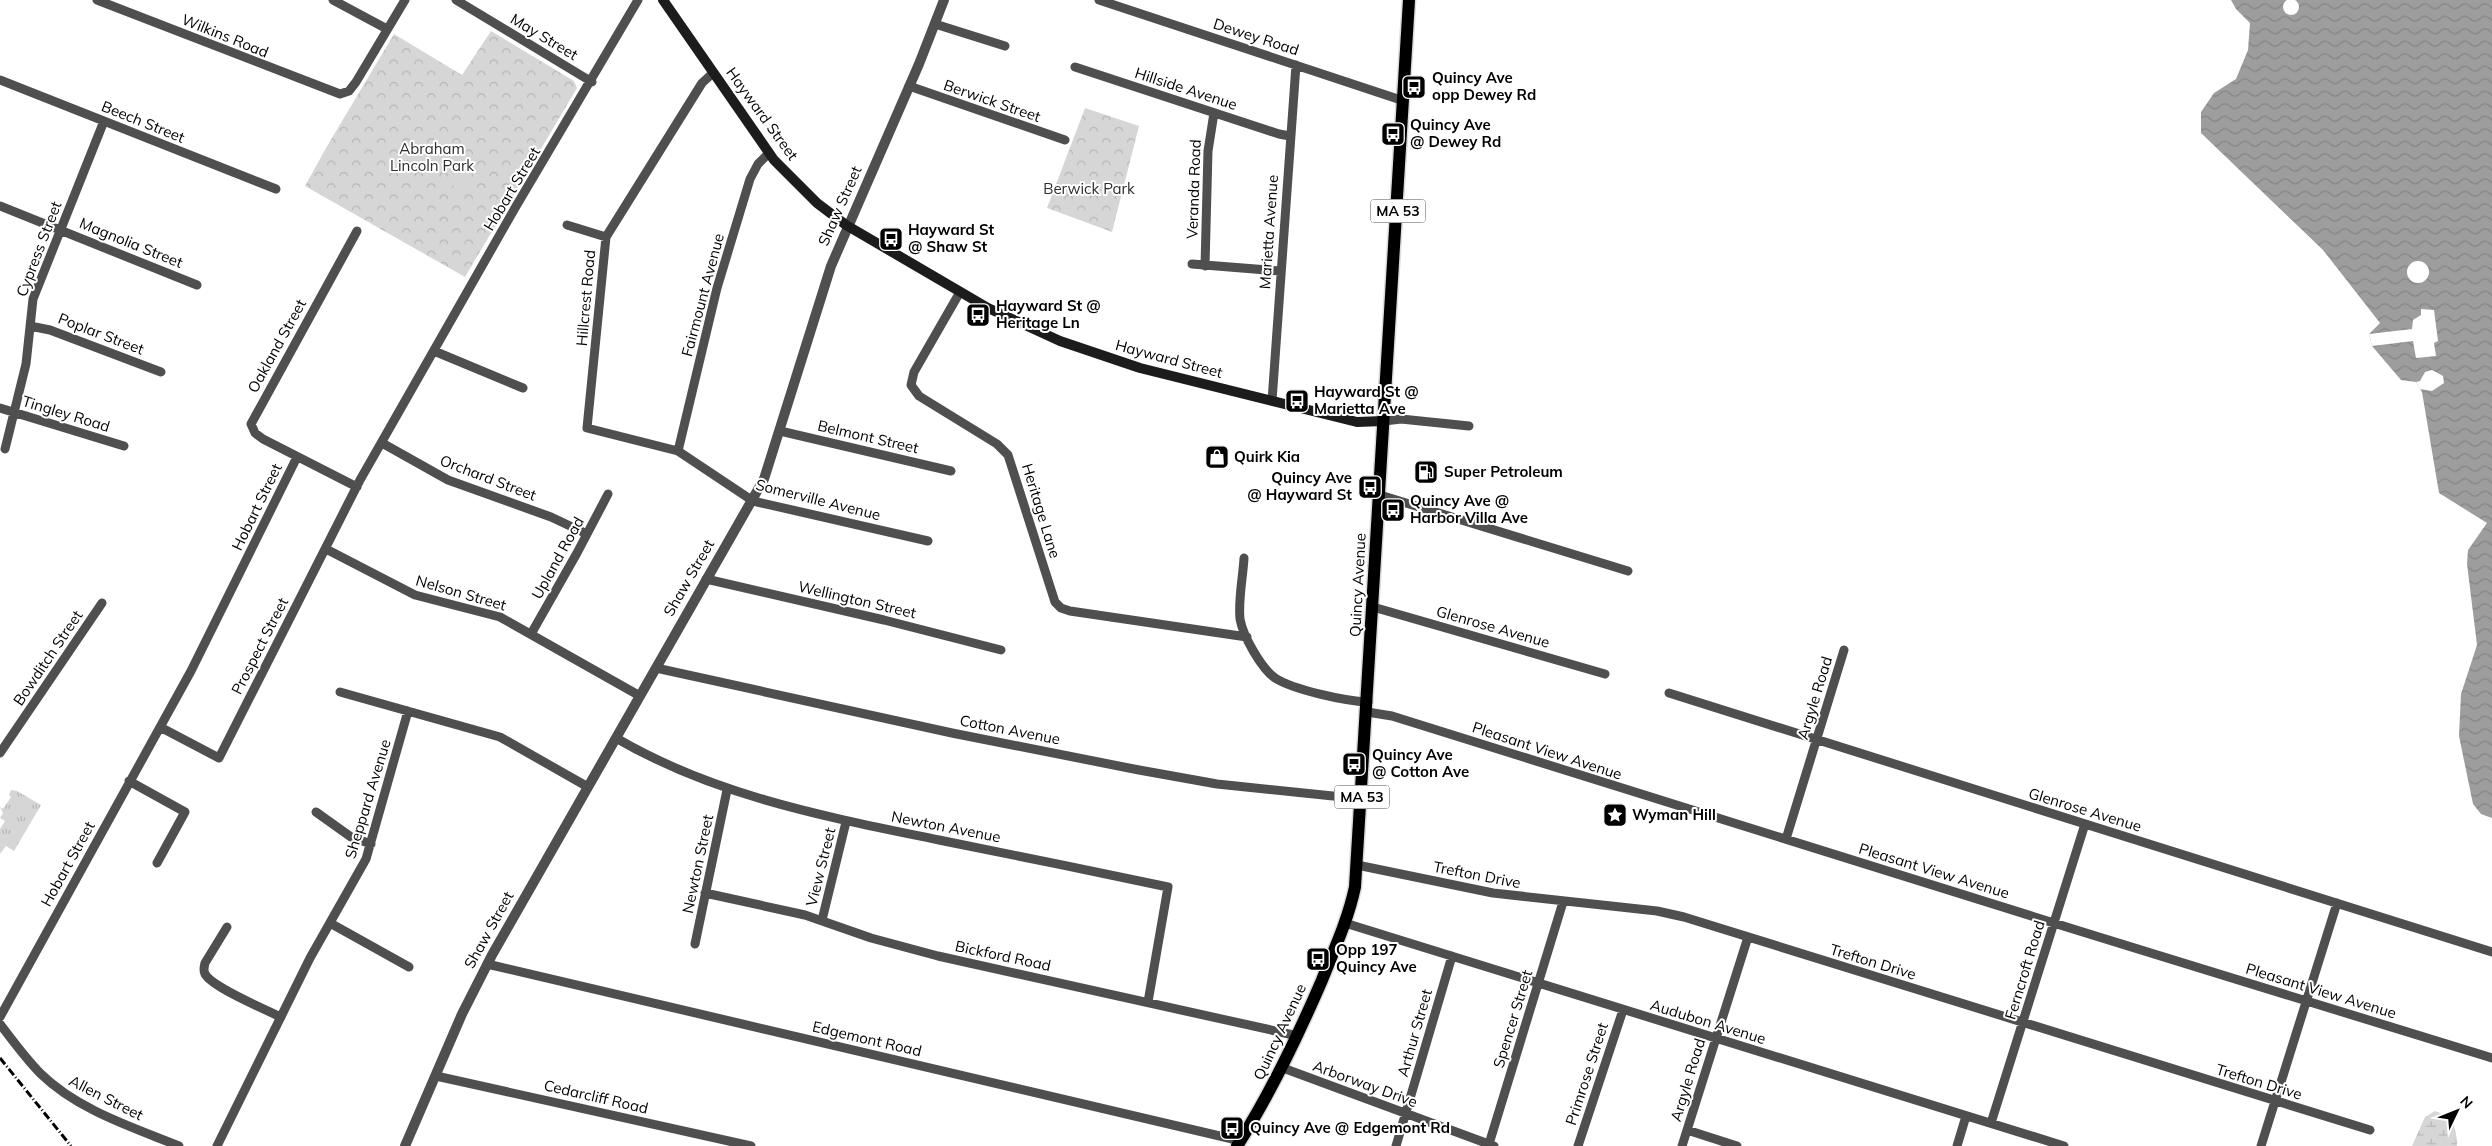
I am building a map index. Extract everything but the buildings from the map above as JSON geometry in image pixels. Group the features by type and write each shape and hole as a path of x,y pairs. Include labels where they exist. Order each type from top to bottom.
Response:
{"main road":[{"name":"Hayward Street","path":"663,0 768,153 817,203 846,225 960,292 1024,326 1094,354 1140,368 1357,422 1384,421"},
{"name":"Quincy Avenue","path":"1239,1143 1283,1068 1298,1036 1345,924 1354,895 1362,799 1409,0"}],"street":[{"name":"Wilkins Road","path":"97,0 328,92 343,94 356,82 387,29"},
{"path":"333,0 387,29 405,0"},
{"name":"May Street","path":"456,0 592,82"},
{"name":"Hobart Street","path":"0,1017 212,631 297,457 357,487 516,208 592,82 638,0"},
{"name":"Shaw Street","path":"405,1146 487,964 764,479 830,266 846,225 910,86 944,0"},
{"name":"Dewey Road","path":"1099,0 1404,101"},
{"path":"935,24 1005,46"},
{"name":"Marietta Avenue","path":"1272,401 1296,65"},
{"name":"Hillside Avenue","path":"1074,67 1290,136"},
{"name":"Hillcrest Road","path":"654,445 587,428 606,237 702,83 713,73"},
{"name":"Beech Street","path":"0,80 276,189"},
{"name":"Berwick Street","path":"910,86 1065,140"},
{"name":"Veranda Road","path":"1205,266 1208,151 1214,113"},
{"name":"Cypress Street","path":"5,449 26,364 33,299 104,121"},
{"name":"Fairmount Avenue","path":"678,451 717,288 750,179 758,164 768,153"},
{"name":"Magnolia Street","path":"0,206 197,285"},
{"path":"567,225 606,237"},
{"name":"Oakland Street","path":"297,457 258,436 251,427 251,421 357,232"},
{"path":"1192,264 1280,271"},
{"name":"Heritage Lane","path":"960,292 914,372 911,385 919,396 997,444 1008,455 1055,602 1061,608 1070,611 1247,637"},
{"name":"Poplar Street","path":"30,326 45,328 161,372"},
{"path":"434,351 523,388"},
{"name":"Tingley Road","path":"0,408 124,446"},
{"path":"1384,421 1401,419 1469,426"},
{"name":"Belmont Street","path":"780,431 951,471"},
{"name":"Orchard Street","path":"382,442 448,480 551,517 587,534"},
{"name":"Somerville Avenue","path":"654,445 678,451 753,501 928,541"},
{"name":"Prospect Street","path":"160,727 218,758 357,487"},
{"name":"Upland Road","path":"531,634 608,494"},
{"path":"1380,495 1628,571"},
{"name":"Nelson Street","path":"326,548 408,593 493,614 640,696"},
{"name":"Pleasant View Avenue","path":"1244,558 1240,618 1247,637 1262,663 1279,680 1930,886 2054,922 2492,1058"},
{"name":"Wellington Street","path":"706,579 884,620 1002,650"},
{"name":"Bowditch Street","path":"0,753 102,603"},
{"name":"Glenrose Avenue","path":"1373,607 1605,674"},
{"name":"Argyle Road","path":"1786,839 1844,650"},
{"name":"Cotton Avenue","path":"656,668 1139,770 1217,784 1362,799"},
{"path":"340,692 500,738 588,787"},
{"name":"Glenrose Avenue","path":"1669,693 2492,952"},
{"name":"Sheppard Avenue","path":"217,1146 330,922 360,871 371,844 408,711"},
{"name":"Newton Avenue","path":"616,738 677,770 728,790 846,822 1168,887 1148,1002"},
{"path":"129,781 185,812 157,863"},
{"name":"Newton Street","path":"696,944 728,790"},
{"path":"316,812 351,837 371,844"},
{"name":"View Street","path":"822,920 846,822"},
{"name":"Ferncroft Road","path":"1991,1123 2085,824"},
{"name":"Trefton Drive","path":"1357,865 1493,894 1666,913 2370,1130"},
{"name":"Bickford Road","path":"706,893 822,920 871,938 938,956 1298,1036"},
{"name":"Spencer Street","path":"1491,1145 1563,902"},
{"path":"2261,1146 2337,904"},
{"path":"330,922 409,967"},
{"name":"Audubon Avenue","path":"1345,924 2064,1146"},
{"path":"227,927 205,962 204,969 206,975 216,984 281,1017"},
{"name":"Argyle Road","path":"1682,1146 1748,937"},
{"name":"Arthur Street","path":"1396,1146 1452,956"},
{"name":"Edgemont Road","path":"487,964 1239,1143"},
{"name":"Primrose Street","path":"1578,1146 1623,1010"},
{"name":"Allen Street","path":"0,1024 29,1061 56,1087 82,1103 127,1125 179,1146"},
{"name":"Arborway Drive","path":"1283,1068 1491,1145"},
{"name":"Cedarcliff Road","path":"436,1076 751,1146"},
{"path":"1957,1146 1966,1116"},
{"path":"1687,1130 1737,1146"}],"green space":[{"name":"Abraham Lincoln Park","path":"491,31 574,81 577,88 465,277 305,186 394,34 462,75"},
{"name":"Berwick Park","path":"1085,108 1139,126 1112,232 1047,208"},
{"path":"462,153 478,159 465,191 449,184"},
{"path":"11,790 17,791 41,805 14,851 6,846 0,854 0,829 5,821 0,818 3,813 0,807 3,809 11,797 9,795"},
{"path":"2435,1111 2446,1117 2453,1124 2457,1146 2412,1146 2425,1117"}],"water":[{"path":"2231,0 2492,0 2492,818 2481,814 2473,804 2459,736 2461,694 2477,645 2467,564 2468,550 2487,523 2439,493 2422,392 2416,382 2401,380 2372,346 2369,334 2380,323 2323,250 2201,133 2201,112 2214,93 2236,79 2248,50 2250,23 2236,9"}],"pier":[{"path":"2291,-1 2299,7 2291,15 2283,7"},
{"path":"2418,261 2428,268 2429,272 2422,282 2418,283 2408,276 2407,272 2414,262"},
{"path":"2421,309 2434,310 2438,341 2434,343 2436,356 2416,358 2413,341 2372,346 2369,334 2412,329 2413,320 2421,315"},
{"path":"2432,370 2443,376 2444,383 2432,391 2420,389 2416,382 2420,381 2425,372"}],"railway":[{"path":"0,1058 71,1146"}],"place":[{"name":"Quincy Ave opp Dewey Rd","path":"1414,87"},
{"name":"Quincy Ave @ Dewey Rd","path":"1393,134"},
{"name":"Hayward St @ Shaw St","path":"891,239"},
{"name":"Hayward St @ Heritage Ln","path":"978,315"},
{"name":"Hayward St @ Marietta Ave","path":"1297,401"},
{"name":"Quirk Kia","path":"1217,457"},
{"name":"Super Petroleum","path":"1426,472"},
{"name":"Quincy Ave @ Hayward St","path":"1370,487"},
{"name":"Quincy Ave @ Harbor Villa Ave","path":"1393,510"},
{"name":"Quincy Ave @ Cotton Ave","path":"1354,764"},
{"name":"Wyman Hill","path":"1615,815"},
{"name":"Opp 197 Quincy Ave","path":"1318,959"},
{"name":"Quincy Ave @ Edgemont Rd","path":"1232,1128"}]}
